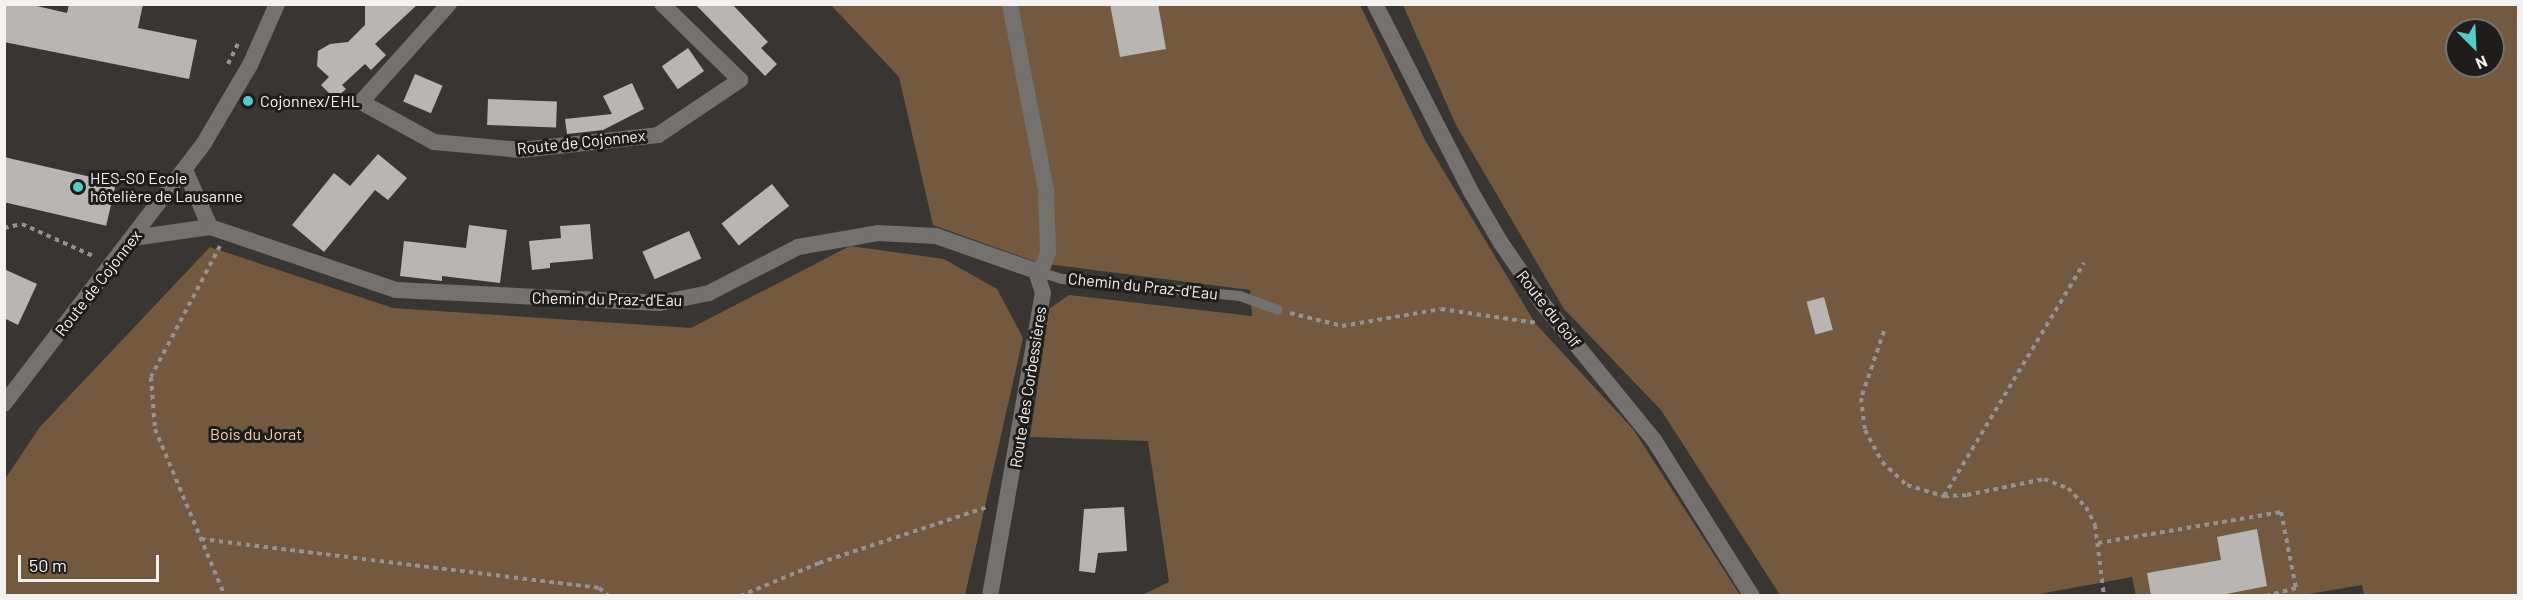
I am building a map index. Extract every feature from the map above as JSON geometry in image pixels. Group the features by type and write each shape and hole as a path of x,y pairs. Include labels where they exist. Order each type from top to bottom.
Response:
{"street":[{"name":"Route de Cojonnex","path":"4,405 185,170 250,65 277,4"},
{"name":"Route de Cojonnex","path":"446,6 361,102 434,142 521,150 657,135 741,80 662,4"},
{"path":"1010,4 1046,190 1048,252 1043,266 1036,271"},
{"name":"Route du Golf","path":"1375,4 1470,190 1523,277 1654,440 1752,596"},
{"path":"185,170 210,227"},
{"name":"Chemin du Praz-d'Eau","path":"133,238 210,227 396,290 452,295 678,302 710,293 798,247 878,233 936,236 1036,271"},
{"name":"Route des Corbessières","path":"990,596 1009,500 1043,293 1036,271"}],"lane":[{"name":"Chemin du Praz-d'Eau","path":"1036,271 1063,279 1240,296 1278,310"}],"path":[{"path":"225,71 244,32"},
{"path":"4,228 22,224 96,257"},
{"path":"225,596 155,429 151,377 178,320 228,232"},
{"path":"90,264 102,250"},
{"path":"1944,495 2084,263"},
{"path":"1278,310 1342,326 1441,309 1563,329"},
{"path":"1884,331 1863,384 1865,430 1882,462 1893,474 1920,491 1944,495 1967,495 2031,480 2055,482 2086,507 2098,543 2104,596"},
{"path":"740,596 819,563 1009,500"},
{"path":"2098,543 2281,512 2296,588 2267,596"},
{"path":"201,539 599,588 609,596"}],"green space":[{"path":"831,5 1360,5 1425,140 1535,323 1633,429 1740,595 1142,595 1169,582 1148,441 1030,437 1049,309 1069,295 1252,316 1250,290 1039,263 933,225 899,77"},
{"path":"1403,5 2518,5 2518,595 2364,595 2362,585 2303,595 2136,596 2132,577 2034,595 1780,595 1661,410 1564,309 1456,125"},
{"name":"Bois du Jorat","path":"850,246 944,259 997,289 1023,338 965,595 5,596 5,479 39,428 210,247 393,308 691,328"}],"building":[{"path":"4,4 28,4 67,13 69,4 143,4 138,28 197,40 189,79 4,42"},
{"path":"365,4 418,4 375,44 386,55 371,70 365,64 342,85 346,89 335,99 321,85 329,77 317,66 318,51 330,44 348,42 365,25"},
{"path":"695,4 732,4 768,42 761,48 777,64 765,76"},
{"path":"1110,4 1158,4 1166,49 1120,57"},
{"path":"688,48 704,71 678,89 662,66"},
{"path":"415,74 443,86 431,113 403,102"},
{"path":"632,83 644,109 603,130 567,134 565,119 612,114 603,96"},
{"path":"488,99 557,101 556,127 487,125"},
{"path":"378,154 407,178 388,200 375,190 324,252 292,225 334,173 350,186"},
{"path":"4,157 116,183 106,226 4,202"},
{"path":"772,184 789,206 739,245 722,223"},
{"path":"590,224 593,259 550,263 550,268 532,270 529,241 561,238 560,226"},
{"path":"469,225 507,230 500,283 442,276 442,281 400,276 404,241 466,248"},
{"path":"689,231 701,258 655,279 642,252"},
{"path":"4,269 37,284 18,325 4,318"},
{"path":"1824,297 1833,330 1815,335 1807,302"},
{"path":"1124,507 1127,551 1098,553 1095,573 1079,571 1084,509"},
{"path":"2257,529 2267,586 2216,596 2151,596 2147,573 2221,560 2217,537"}],"place":[{"name":"Cojonnex/EHL","path":"248,101"},
{"name":"HES-SO Ecole hôtelière de Lausanne","path":"78,187"}]}
